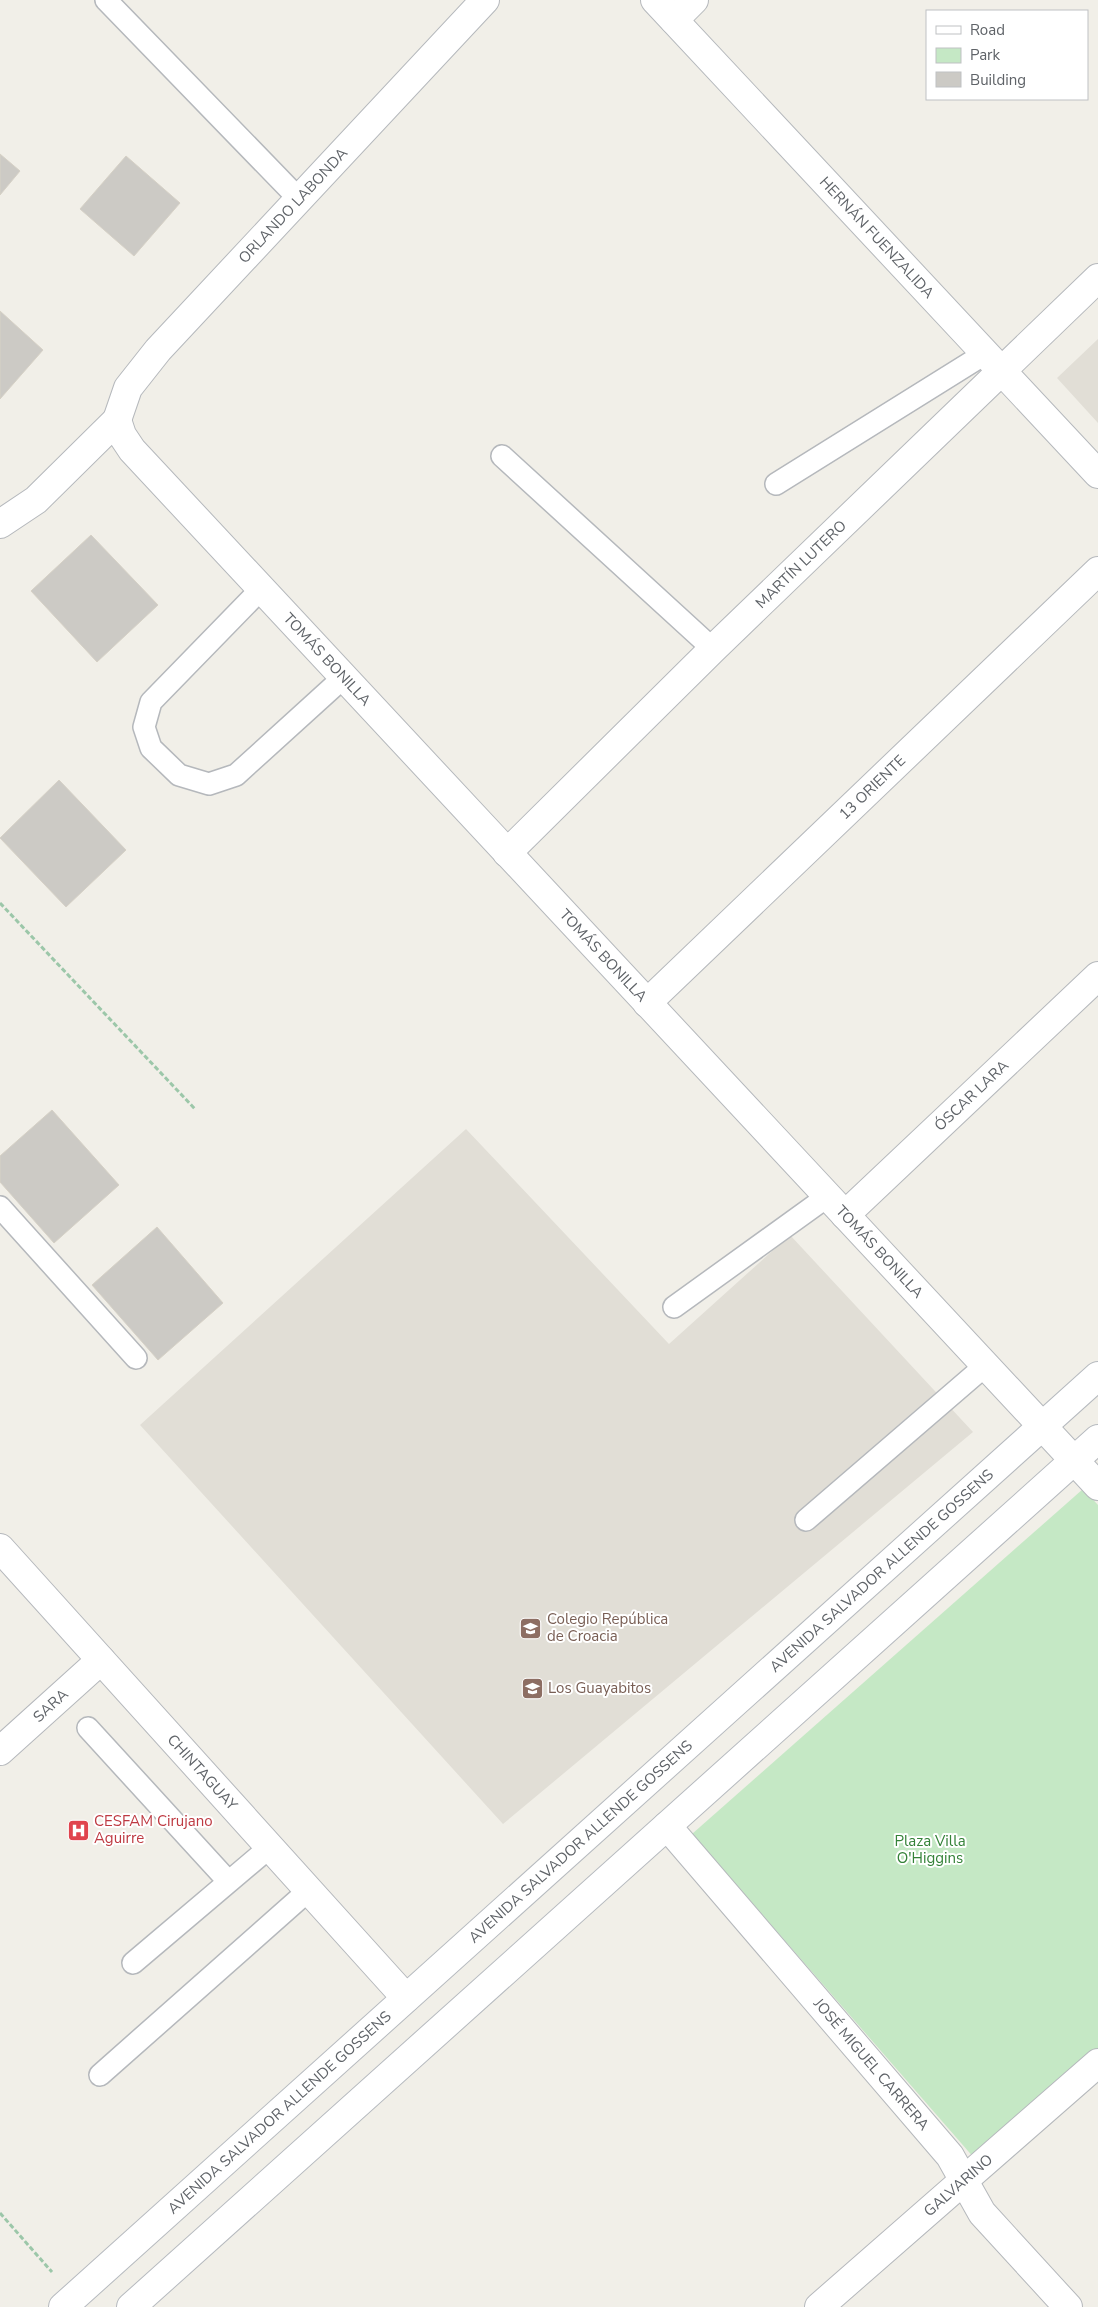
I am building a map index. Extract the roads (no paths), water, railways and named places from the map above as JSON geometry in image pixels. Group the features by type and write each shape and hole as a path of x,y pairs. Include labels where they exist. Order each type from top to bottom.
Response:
{"street":[{"name":"ORLANDO LABONDA","path":"117,420 128,388 158,350 485,0"},
{"name":"HERNÁN FUENZALIDA","path":"655,0 1098,474"},
{"path":"674,20 694,0"},
{"name":"MARTÍN LUTERO","path":"507,853 713,649 994,362 1098,278"},
{"path":"0,524 36,500 117,420"},
{"name":"TOMÁS BONILLA","path":"117,420 122,435 132,450 1098,1486"},
{"name":"13 ORIENTE","path":"647,1003 1098,571"},
{"name":"ÓSCAR LARA","path":"837,1206 1098,976"},
{"name":"AVENIDA SALVADOR ALLENDE GOSSENS","path":"63,2307 1098,1376"},
{"path":"142,2303 667,1826 1098,1439"},
{"name":"CHINTAGUAY","path":"0,1548 406,1998"},
{"name":"SARA","path":"0,1752 101,1660"},
{"name":"JOSÉ MIGUEL CARRERA","path":"667,1826 950,2156 982,2213 1068,2307"},
{"name":"GALVARINO","path":"819,2307 1098,2063"}],"lane":[{"path":"106,0 299,199"},
{"path":"776,484 994,362"},
{"path":"502,456 713,649"},
{"path":"261,589 152,702 144,727 151,748 178,775 209,784 236,775 344,677"},
{"path":"674,1307 837,1206"},
{"path":"0,1207 136,1358"},
{"path":"806,1520 986,1365"},
{"path":"88,1728 228,1881"},
{"path":"133,1963 270,1846"},
{"path":"100,2075 309,1890"}],"place":[{"name":"Colegio República de Croacia","path":"531,1628"},
{"name":"Los Guayabitos","path":"532,1688"},
{"name":"CESFAM Cirujano Aguirre","path":"78,1830"}],"park label":[{"name":"Plaza Villa O'Higgins","path":"930,1850"}]}
